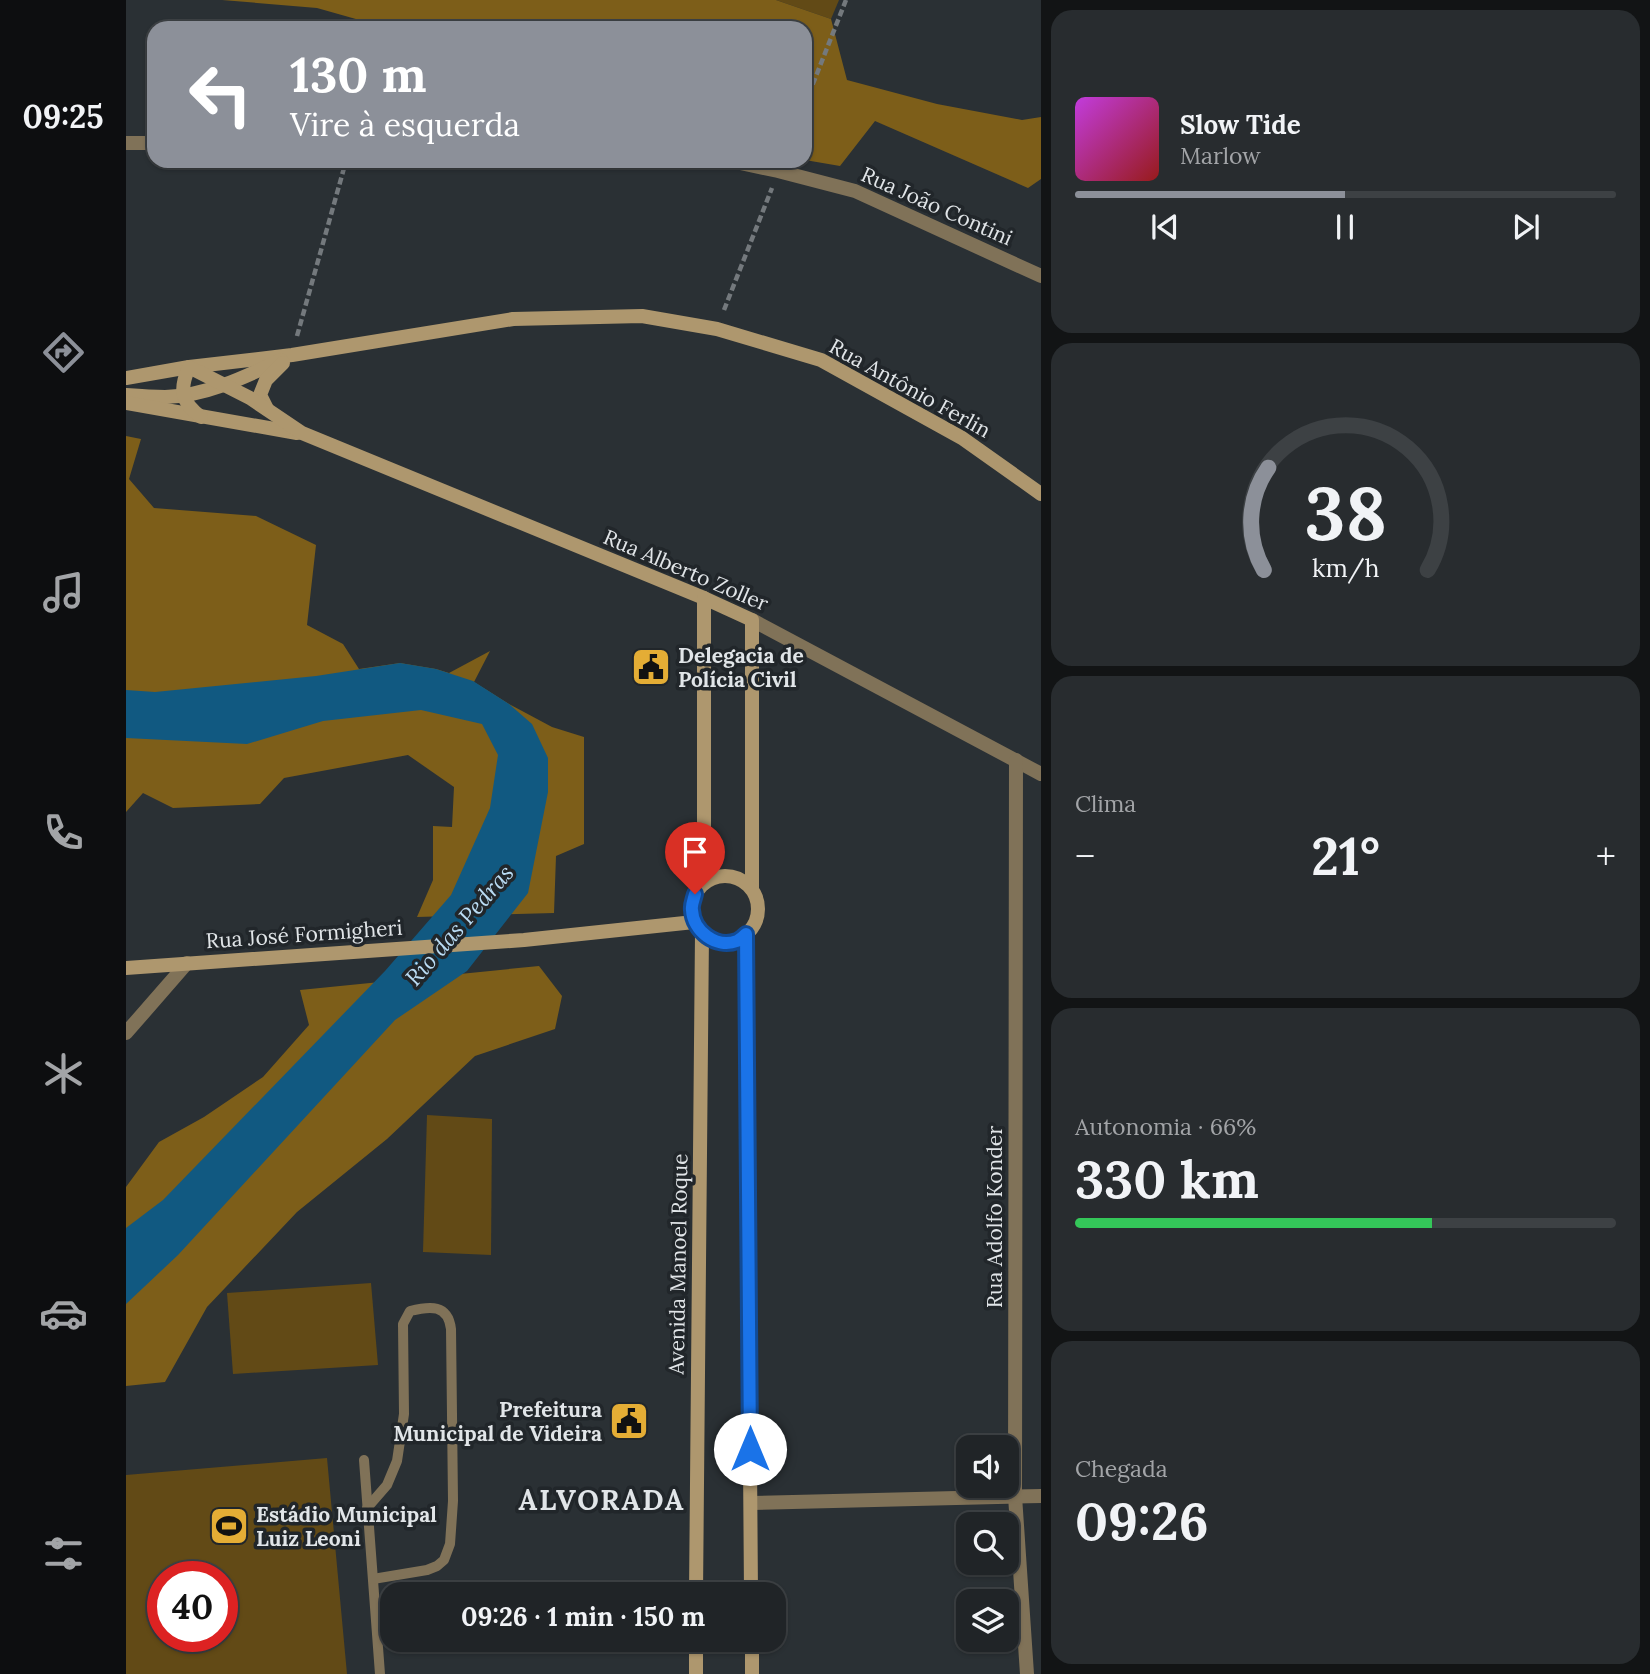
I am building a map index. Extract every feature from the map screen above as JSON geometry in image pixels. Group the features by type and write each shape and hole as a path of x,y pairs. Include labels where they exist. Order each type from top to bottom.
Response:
{"street":[{"path":"126,143 147,143"},
{"name":"Rua João Contini","path":"764,168 855,191 1041,276"},
{"name":"Rua Antônio Ferlin","path":"126,378 292,355 513,319 642,316 717,329 821,360 962,438 1041,494"},
{"path":"267,409 260,395 266,380 292,355"},
{"name":"Rua Antônio Ferlin","path":"126,395 166,397 205,391 253,374 292,355"},
{"path":"189,368 183,381 183,395 189,408 201,417"},
{"name":"Rua Alberto Zoller","path":"189,368 250,398 302,433 752,620 1041,774"},
{"name":"Rua Alberto Zoller","path":"126,403 302,433"},
{"path":"704,598 704,882"},
{"path":"752,620 752,888"},
{"name":"Rua Adolfo Konder","path":"1015,1435 1016,760"},
{"path":"717,876 731,876 743,880 752,888 758,899 756,923 738,940 726,943 713,940 698,927 691,908 695,894 704,882 717,876"},
{"name":"Rua José Formigheri","path":"126,968 698,927"},
{"name":"Avenida Manoel Roque","path":"696,1582 698,927"},
{"path":"746,934 751,1582"},
{"path":"126,1033 187,963"},
{"path":"1019,1496 1041,1496"},
{"path":"751,1503 956,1498"},
{"name":"Rua Adolfo Konder","path":"1015,1498 1027,1674"},
{"path":"696,1652 696,1674"},
{"path":"752,1652 752,1674"}],"lane":[{"path":"368,1508 387,1485 397,1461 404,1414 403,1324 410,1311 435,1308 446,1313 451,1329 453,1501 450,1544 444,1560 437,1566 373,1579"},
{"path":"364,1461 380,1674"}],"path":[{"path":"812,86 846,0"},
{"path":"292,355 344,168"},
{"path":"717,329 778,171"}],"shaded area":[{"path":"222,0 776,0 831,19 847,80 937,104 1022,120 1041,117 1041,179 1028,188 875,121 840,166 812,161 812,21 363,21 317,8"},
{"path":"776,0 839,0 831,19"},
{"path":"126,436 141,439 129,479 154,508 256,516 316,545 307,625 343,644 359,669 400,663 449,673 490,651 474,682 552,727 584,737 584,844 556,856 554,913 417,917 433,880 433,826 452,827 454,787 408,755 284,778 260,804 173,808 143,793 126,812"},
{"path":"539,966 562,996 555,1029 475,1056 387,1139 297,1212 207,1307 165,1382 126,1386 126,1187 159,1142 204,1117 263,1077 309,1025 300,990"},
{"path":"427,1115 492,1119 491,1255 423,1252"},
{"path":"371,1283 378,1365 233,1374 227,1293"},
{"name":"Estádio Municipal Luiz Leoni","path":"327,1458 347,1674 126,1674 126,1475"}],"water":[{"name":"Rio das Pedras","path":"400,663 436,669 473,681 509,704 532,724 548,758 548,792 528,893 467,971 395,1020 178,1255 126,1304 126,1228 163,1200 385,971 451,895 490,808 498,755 482,724 421,710 323,721 247,744 126,738 126,690 155,692 316,676"}],"place":[{"name":"Delegacia de Polícia Civil","path":"651,667"},
{"name":"Prefeitura Municipal de Videira","path":"629,1421"},
{"name":"Estádio Municipal Luiz Leoni","path":"229,1526"}],"district":[{"name":"ALVORADA","path":"602,1500"}],"route":[{"path":"695,894 691,908 694,922 702,933 713,940 726,943 738,940 746,934 750,1449"}]}
